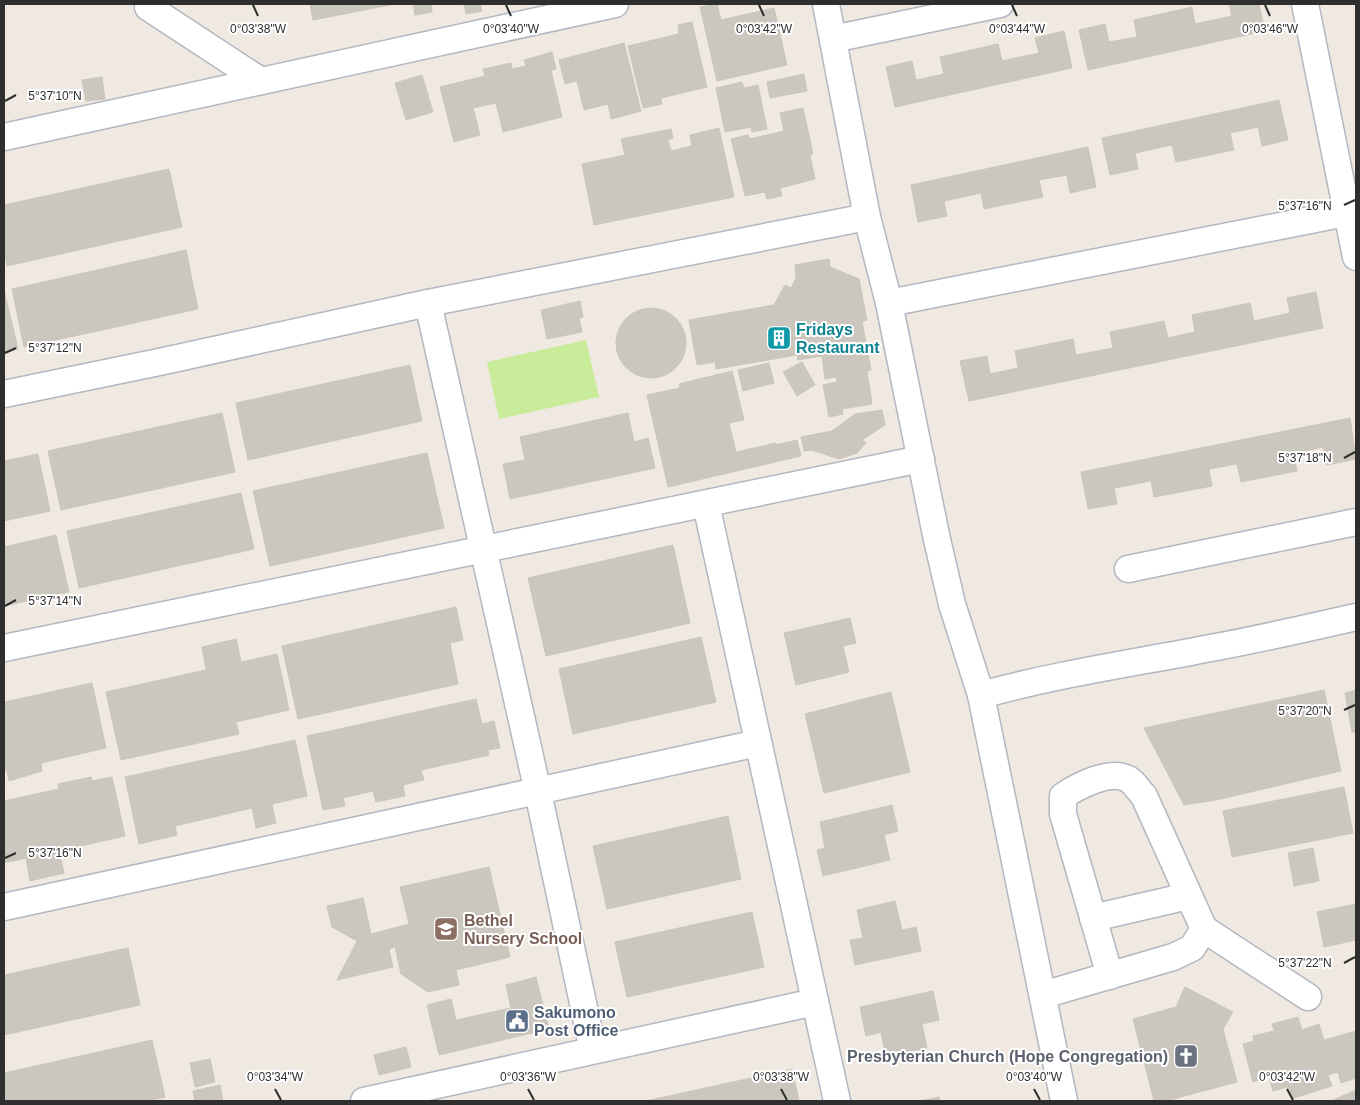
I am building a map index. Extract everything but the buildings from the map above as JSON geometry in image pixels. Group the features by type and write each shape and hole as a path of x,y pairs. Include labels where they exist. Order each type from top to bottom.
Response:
{"street":[{"path":"4,136 615,4"},
{"path":"826,4 867,217 889,303 952,604 981,695 1064,1101"},
{"path":"833,39 1000,4"},
{"path":"1306,4 1352,211 1356,257"},
{"path":"147,5 261,81"},
{"path":"889,303 1352,211"},
{"path":"4,394 164,361 428,302 867,217"},
{"path":"428,302 538,792 593,1050"},
{"path":"4,648 921,459"},
{"path":"706,504 837,1101"},
{"path":"1128,569 1356,522"},
{"path":"981,695 1022,684 1143,659 1211,648 1356,618"},
{"path":"4,907 758,743"},
{"path":"1110,976 1063,814 1063,796 1075,788 1105,776 1128,779 1144,796 1204,929 1308,997"},
{"path":"1093,918 1188,896"},
{"path":"1043,995 1173,957 1192,948 1204,929"},
{"path":"364,1101 815,1002"}],"green space":[{"path":"586,340 599,397 499,419 487,362"}],"place":[{"name":"Fridays Restaurant","path":"779,338"},
{"name":"Bethel Nursery School","path":"446,929"},
{"name":"Sakumono Post Office","path":"517,1021"},
{"name":"Presbyterian Church (Hope Congregation)","path":"1186,1056"}]}
